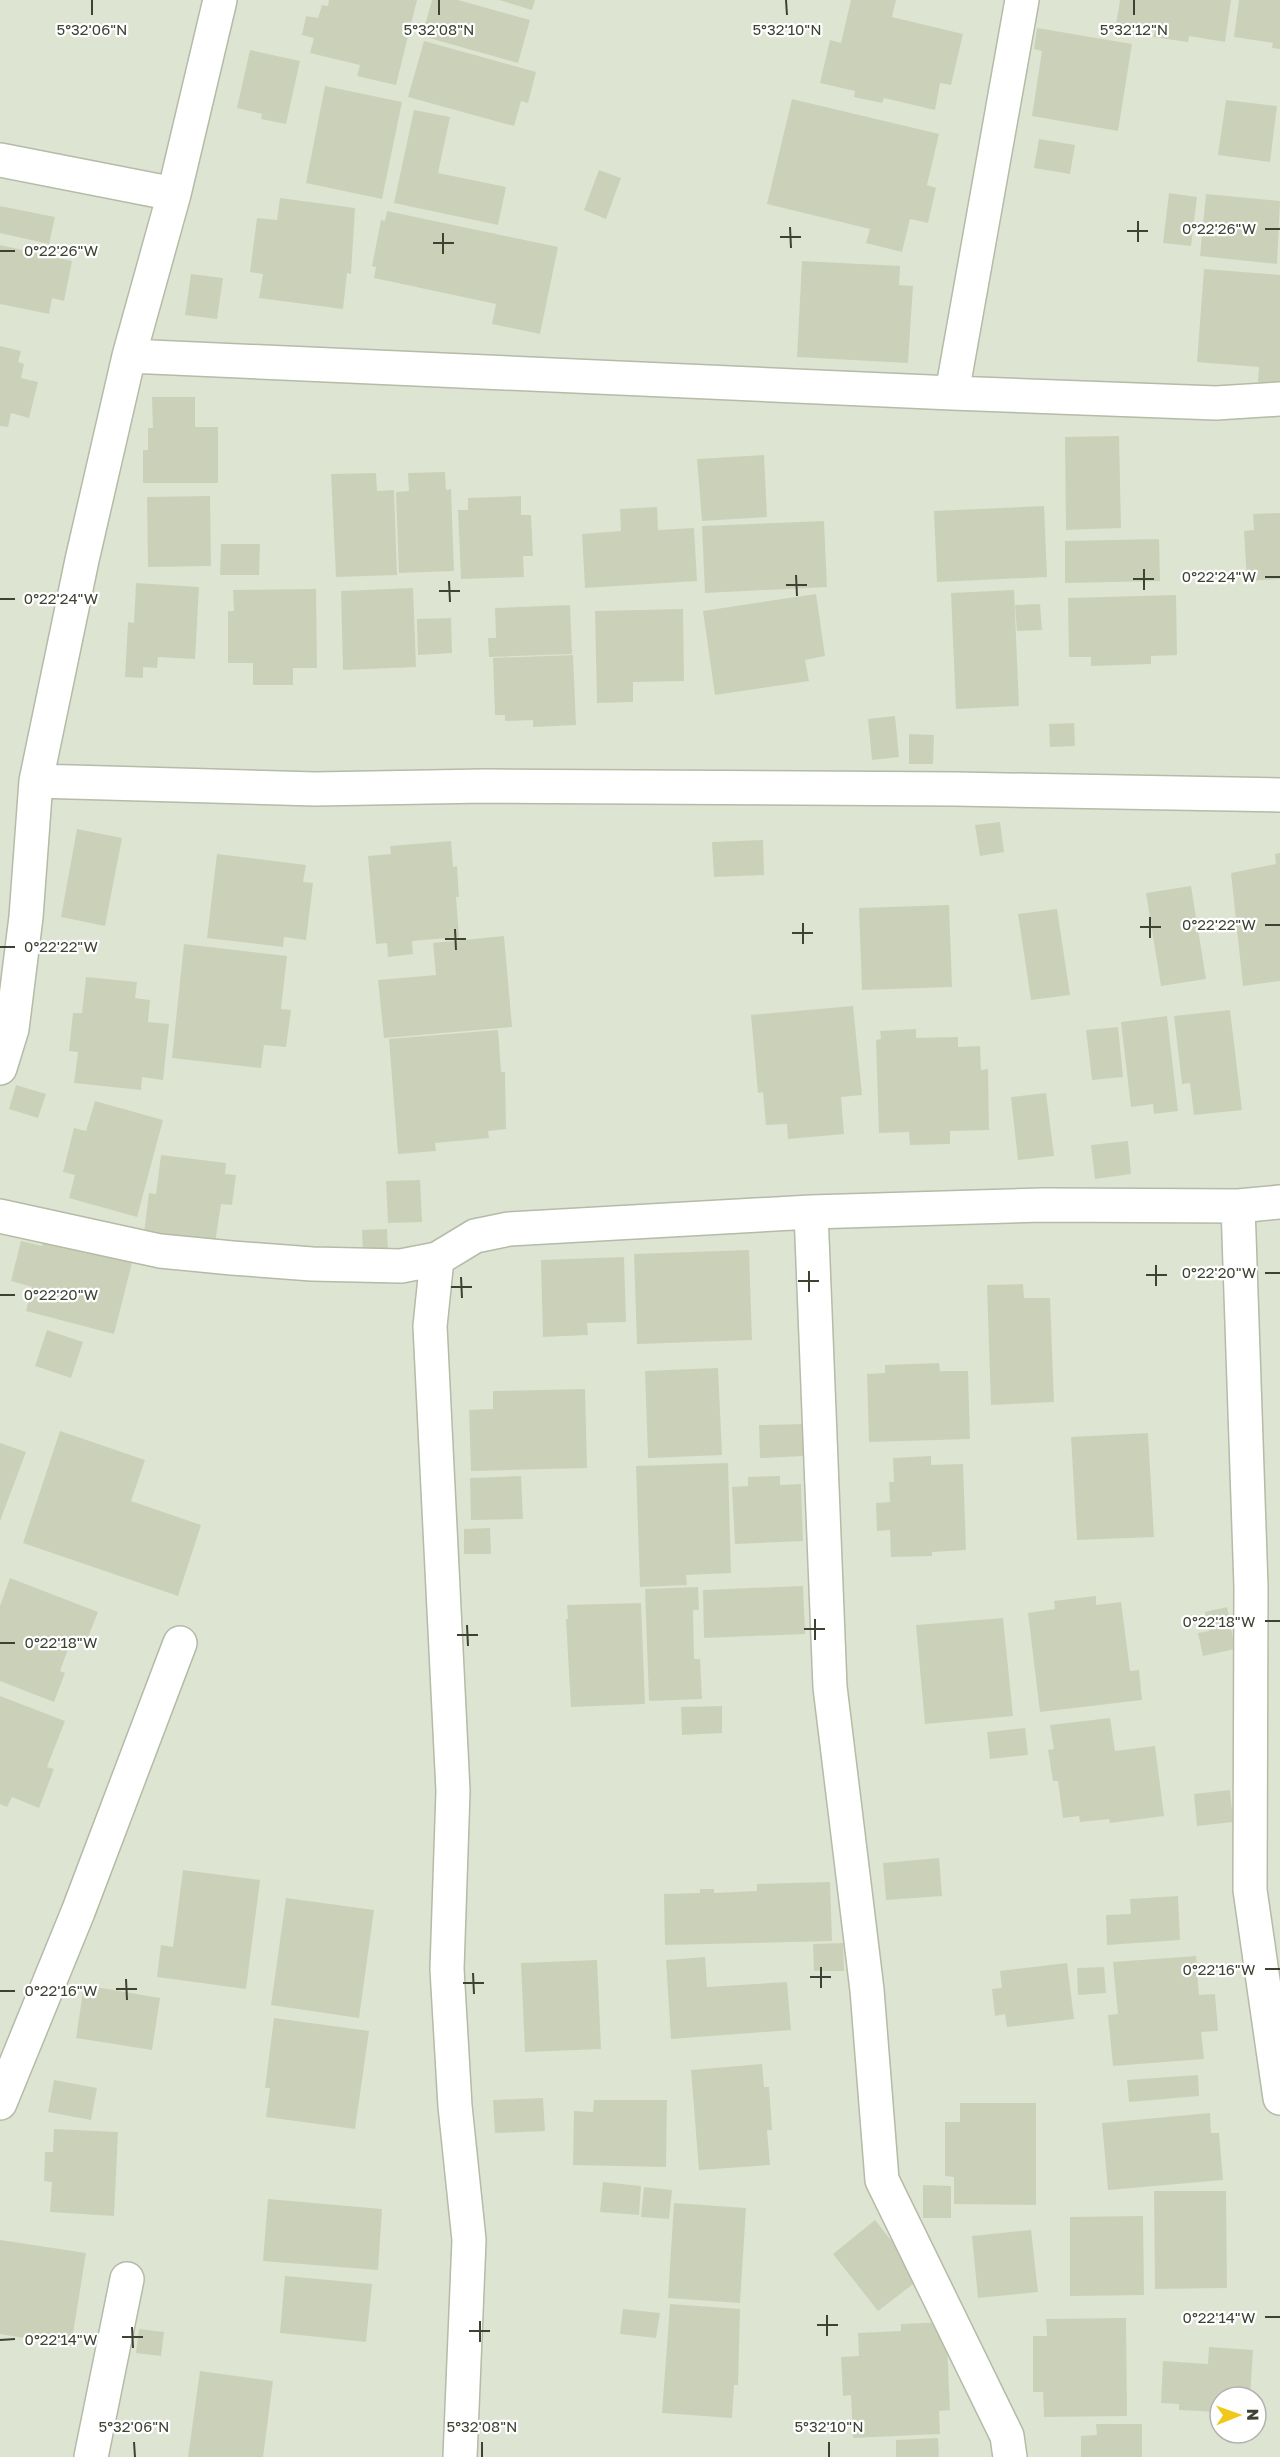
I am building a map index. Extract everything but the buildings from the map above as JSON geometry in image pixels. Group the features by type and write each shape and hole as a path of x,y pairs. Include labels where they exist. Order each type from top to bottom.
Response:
{"street":[{"path":"0,1068 12,1029 26,917 36,781 82,560 129,356 174,194 220,0"},
{"path":"952,393 1022,0"},
{"path":"0,160 174,194"},
{"path":"129,356 1216,403 1280,399"},
{"path":"36,781 315,789 485,786 955,789 1280,795"},
{"path":"0,1216 160,1251 312,1264 401,1266 437,1259 475,1236 509,1229 811,1212 1044,1204 1238,1206 1280,1202"},
{"path":"1238,1206 1251,1587 1250,1890 1280,2098"},
{"path":"811,1212 830,1687 867,1990 882,2180 1007,2436 1010,2457"},
{"path":"437,1259 430,1326 453,1791 447,1969 455,2106 469,2240 460,2457"},
{"path":"0,2103 78,1912 180,1642"},
{"path":"91,2457 127,2279"}],"shaded area":[{"path":"0,0 1280,0 1280,2457 0,2457"}]}
